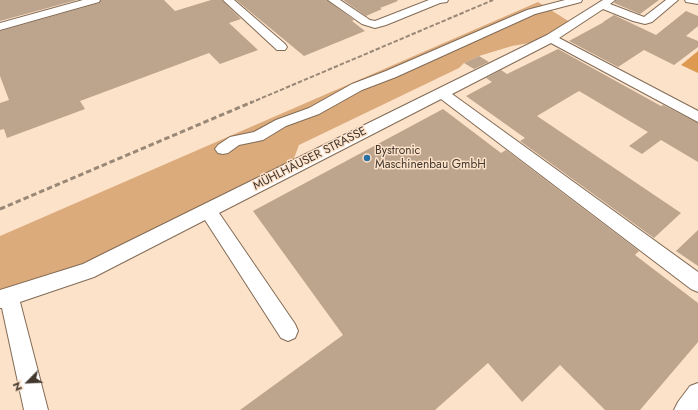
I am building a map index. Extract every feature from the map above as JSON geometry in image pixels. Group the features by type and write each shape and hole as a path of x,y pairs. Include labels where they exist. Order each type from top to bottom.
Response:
{"lane":[{"path":"0,27 95,0"},
{"path":"228,0 281,47"},
{"path":"333,0 366,22 375,25 438,0 443,0"},
{"path":"223,149 235,141 258,136 281,123 314,111 357,87 391,74 531,12 577,0"},
{"path":"606,3 637,19 648,20 673,0"},
{"name":"MÜHLHÄUSER STRASSE","path":"4,298 87,271 551,38 606,3"},
{"path":"551,38 698,117"},
{"path":"442,92 698,283"},
{"path":"208,211 288,331"},
{"path":"4,298 36,410"},
{"path":"686,410 698,394"}],"shaded area":[{"path":"538,2 570,22 535,42 512,46 479,56 464,63 459,68 299,145 293,161 112,251 71,269 0,290 0,236"},
{"path":"698,51 698,73 681,65"}],"building":[{"path":"0,0 77,0 0,21"},
{"path":"101,0 164,0 175,11 211,0 222,0 241,19 229,23 258,50 220,64 209,53 80,101 85,109 7,138 4,129 0,130 0,103 9,100 0,76 0,31 99,3"},
{"path":"236,0 327,0 354,20 352,21 365,31 304,56"},
{"path":"343,0 398,1 380,8 382,9 366,16"},
{"path":"616,0 659,0 640,14 614,3"},
{"path":"686,11 698,16 698,26 686,36 698,41 698,47 674,65 644,50 618,67 569,41 614,15 656,35"},
{"path":"558,49 661,106 663,105 698,123 698,162 661,140 642,154 629,146 648,132 579,91 537,116 681,213 654,238 520,141 525,138 466,96 492,82 486,78 501,70 507,74"},
{"path":"479,56 489,62 474,69 464,63"},
{"path":"443,109 501,153 506,150 639,251 635,255 698,303 698,342 640,410 605,410 560,365 522,402 488,363 435,410 240,410 343,335 253,211"},
{"path":"698,230 698,266 676,251"}],"railway":[{"path":"250,103 493,0"},
{"path":"0,209 252,102"}],"place":[{"name":"Bystronic Maschinenbau GmbH","path":"367,158"}]}
